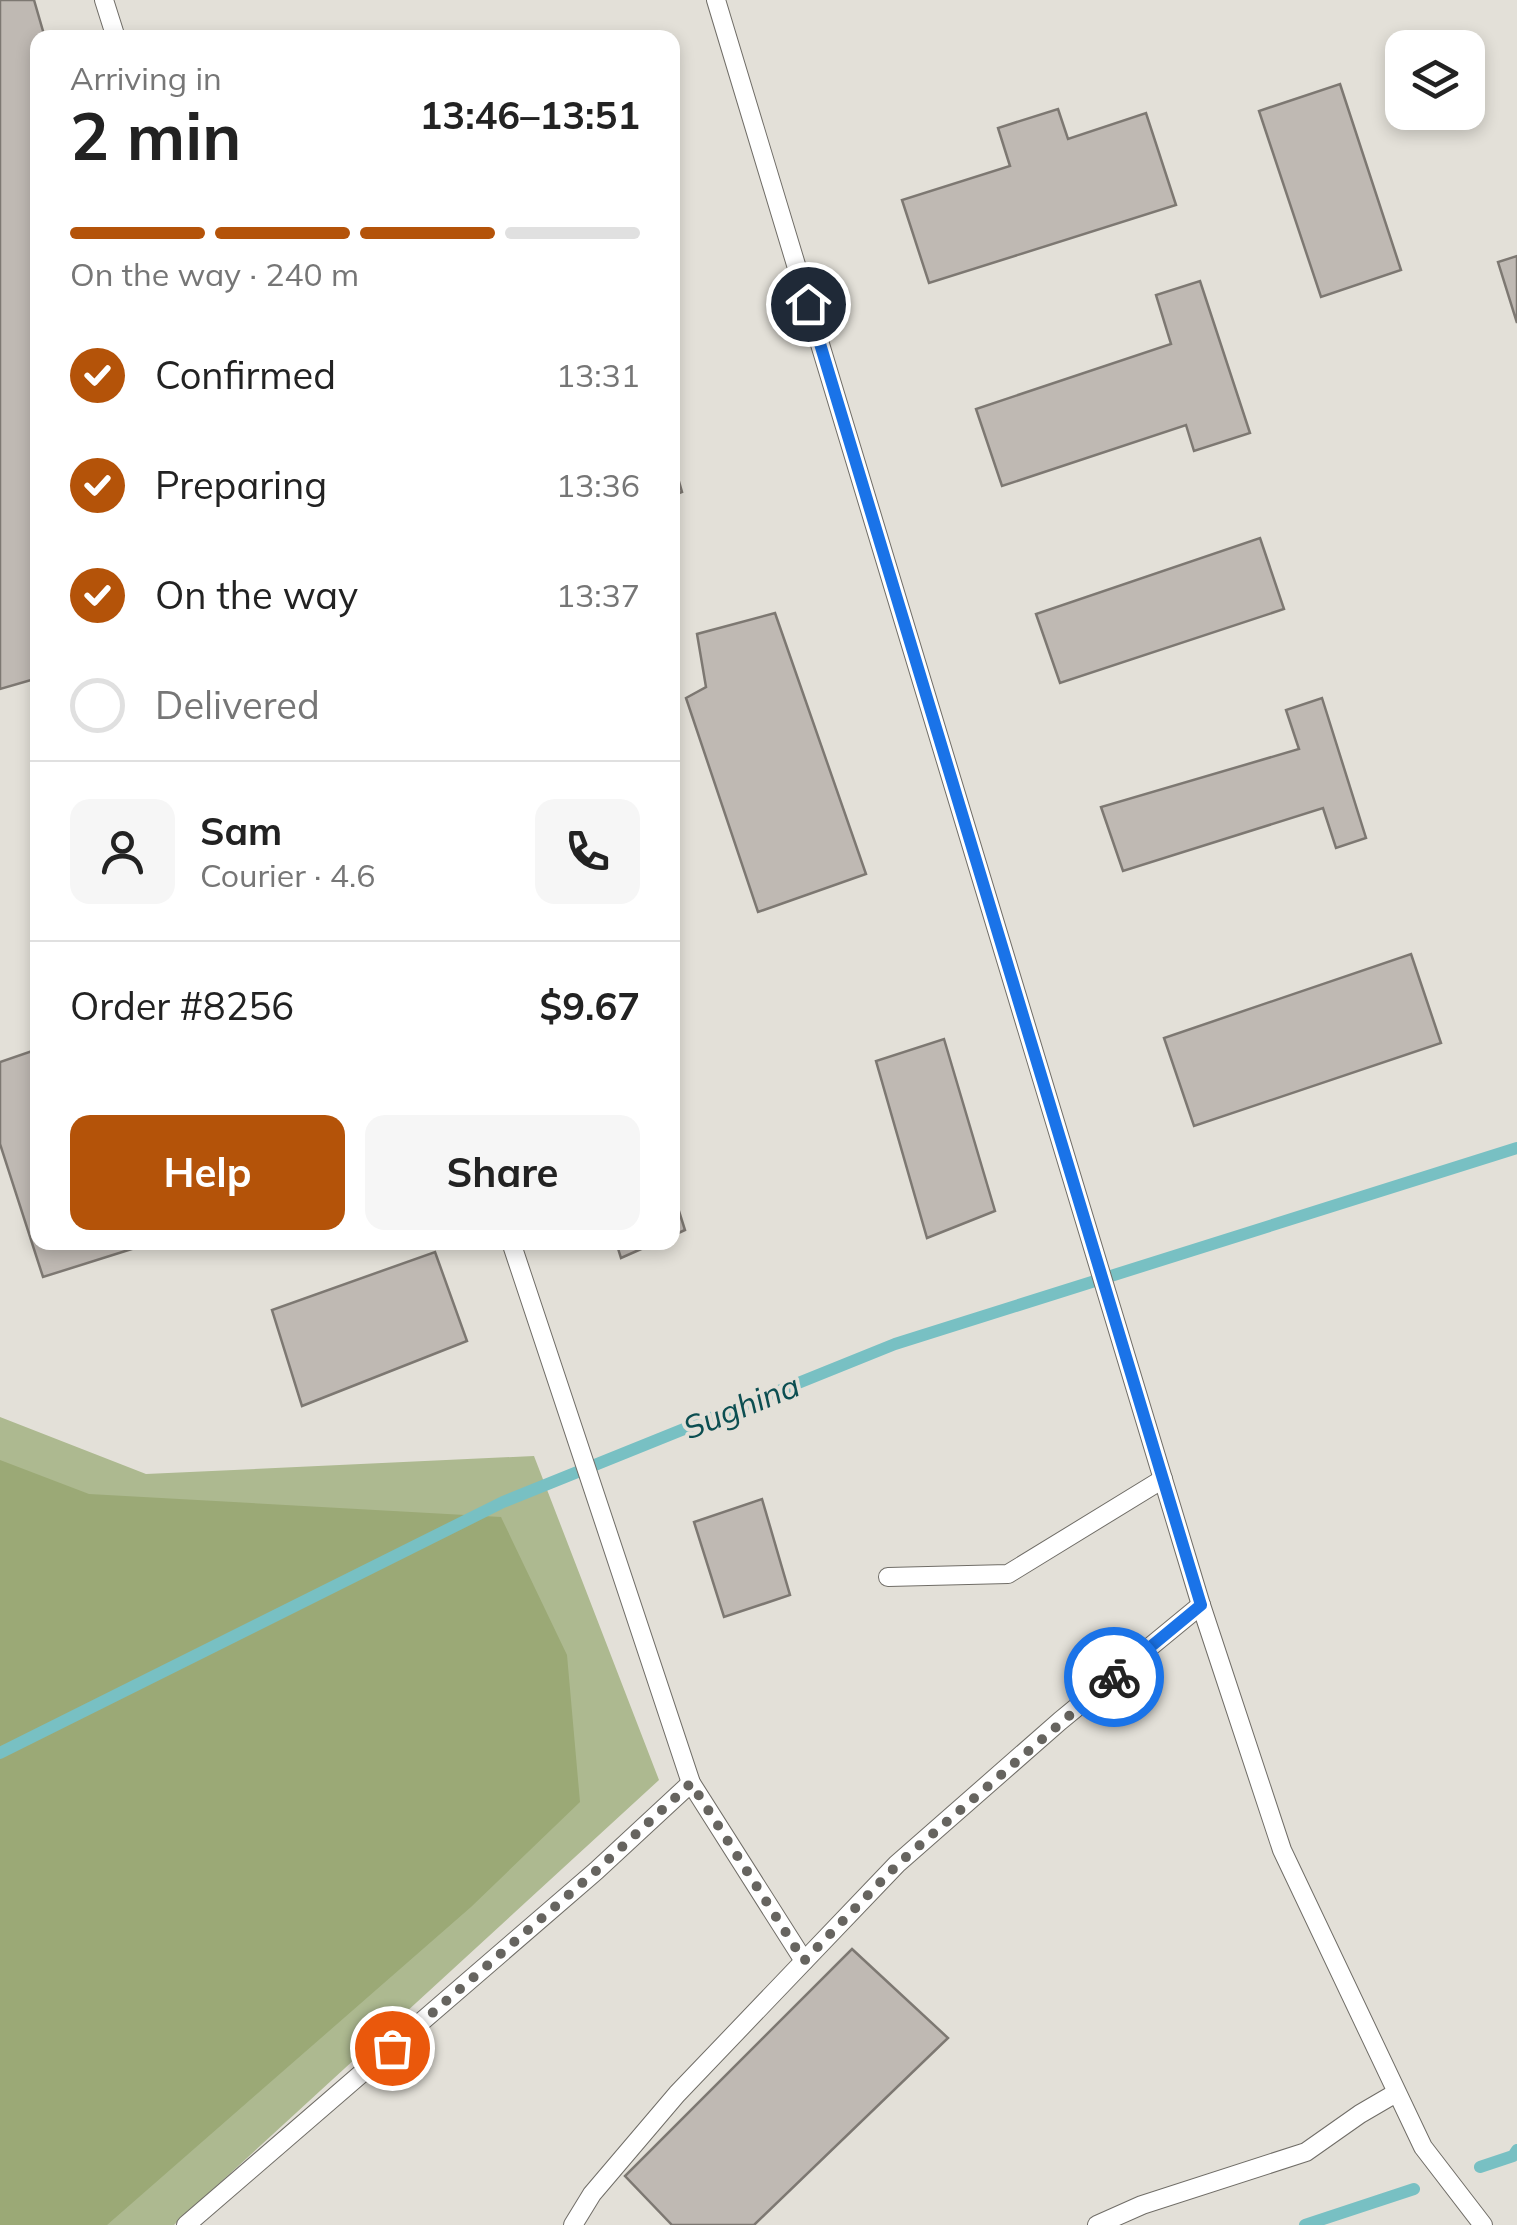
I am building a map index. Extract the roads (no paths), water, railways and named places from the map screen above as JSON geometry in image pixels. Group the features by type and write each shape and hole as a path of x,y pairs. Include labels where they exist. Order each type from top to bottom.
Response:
{"lane":[{"path":"104,0 113,30"},
{"path":"716,0 1201,1605 1282,1850 1424,2147 1483,2225"},
{"path":"515,1250 691,1783 804,1961"},
{"path":"888,1577 1008,1574 1163,1480"},
{"path":"573,2225 592,2194 677,2094 898,1864 1060,1721 1201,1605"},
{"path":"186,2225 596,1871 691,1783"},
{"path":"1097,2225 1142,2205 1306,2152 1396,2093"}],"waterway":[{"name":"Sughina","path":"0,1753 503,1502 895,1344 1517,1148"},
{"path":"1480,2167 1513,2156 1517,2150"},
{"path":"1305,2225 1414,2189"}]}
